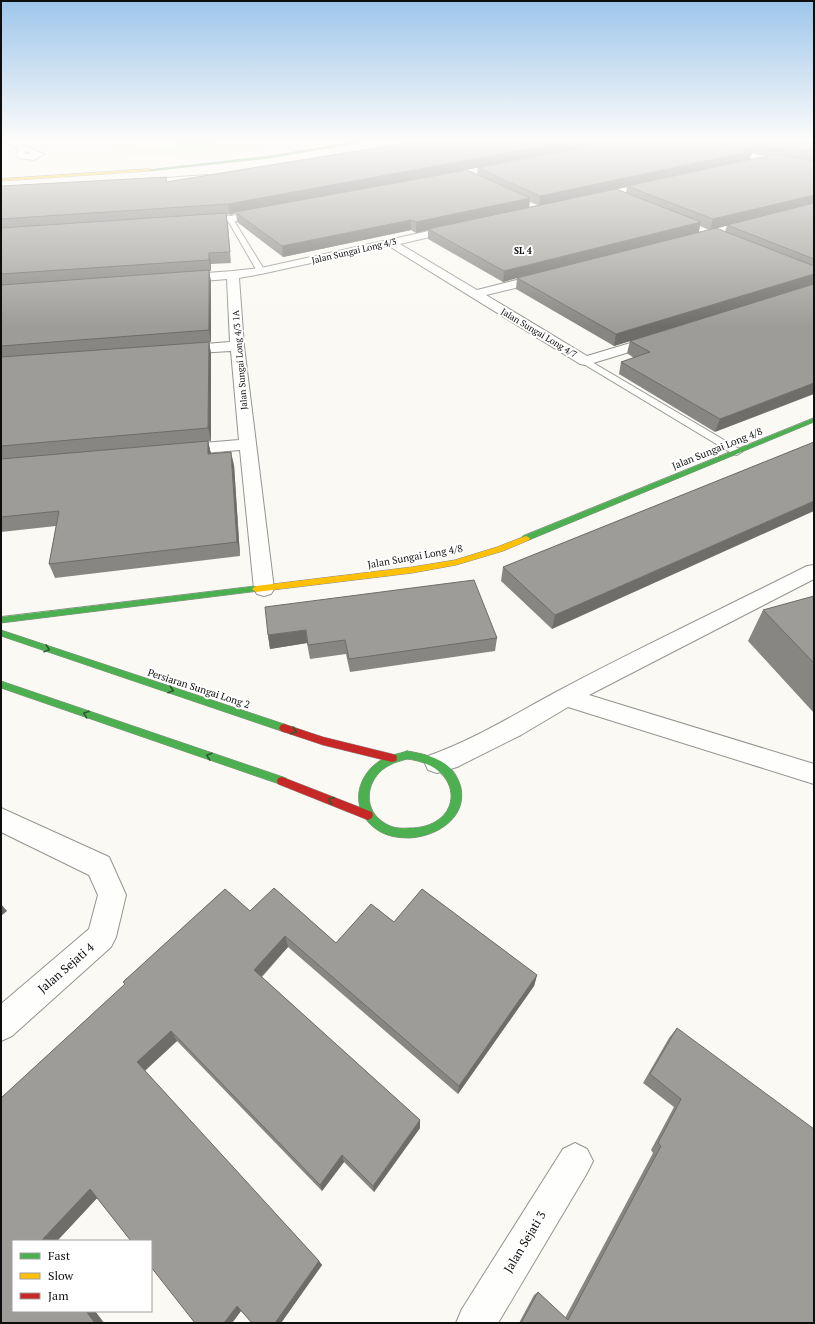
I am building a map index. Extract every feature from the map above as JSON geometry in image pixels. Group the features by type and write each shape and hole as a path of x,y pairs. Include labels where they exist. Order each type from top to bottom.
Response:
{"street":[{"path":"190,222 230,219 274,211"},
{"name":"Jalan Sungai Long 4/3","path":"172,279 233,275 261,271 466,226"},
{"name":"Jalan Sungai Long 4/7","path":"391,242 585,361 668,336"},
{"name":"Jalan Sungai Long 4/3 1A","path":"233,275 237,346 264,589"},
{"path":"476,294 551,275"},
{"path":"167,351 237,346"},
{"name":"Jalan Sungai Long 4/8","path":"1,620 264,589 412,570 456,562 500,549 814,420"},
{"path":"162,452 249,444"},
{"path":"437,763 448,760 513,728 566,697 814,571"},
{"name":"Persiaran Sungai Long 2","path":"1,633 323,741 392,758"},
{"path":"1,643 10,637"},
{"path":"1,684 285,782 368,815"},
{"path":"566,697 814,774"},
{"path":"407,755 423,757 437,763 448,772 454,783 457,796 454,808 447,819 436,828 422,834 406,835 391,832 377,825 368,815 361,798 365,781 375,767 392,758 407,755"},
{"name":"Jalan Sejati 4","path":"1,819 99,866 112,895 100,937 1,1025"},
{"name":"Jalan Sejati 3","path":"476,1323 575,1161"}],"lane":[{"path":"230,219 261,271"},
{"path":"585,361 737,452"}],"building":[{"path":"1,204 229,204 228,204 1,219"},
{"path":"280,204 503,204 416,222 411,220 282,246 235,212"},
{"path":"547,204 654,204 701,222 504,271 428,229"},
{"path":"673,204 777,204 713,219"},
{"path":"814,204 814,259 727,225"},
{"path":"226,213 230,252 209,253 209,260 1,274 1,228"},
{"path":"716,228 814,266 814,274 616,334 517,278"},
{"path":"209,270 209,330 1,346 1,285"},
{"path":"814,284 814,383 720,419 621,362 650,352 630,341"},
{"path":"209,342 208,428 1,446 1,357"},
{"path":"208,441 208,454 231,452 237,542 49,564 59,511 1,517 1,459"},
{"path":"814,442 814,501 555,615 503,567"},
{"path":"474,580 497,638 349,659 345,640 308,645 306,630 268,635 265,607"},
{"path":"814,596 814,663 763,610"},
{"path":"274,888 336,943 371,904 394,922 422,889 537,975 459,1086 285,936 254,970 420,1120 373,1186 342,1155 320,1185 171,1031 137,1062 319,1261 275,1323 252,1323 237,1306 224,1323 195,1323 152,1268 152,1240 130,1240 90,1189 42,1240 12,1240 12,1312 87,1312 95,1323 1,1323 1,1098 125,984 123,982 225,889 250,911"},
{"path":"677,1028 814,1129 814,1323 521,1323 538,1292 568,1320 661,1146 658,1143 681,1099 650,1074"}],"traffic: fast":[{"path":"526,538 814,420"},
{"path":"1,620 256,589"},
{"path":"1,633 284,728"},
{"path":"1,684 282,781"},
{"path":"407,755 427,759 446,770 455,784 456,800 450,815 434,828 416,833 396,833 380,827 369,816 364,803 364,788 371,774 385,762 407,755"}],"traffic: slow":[{"path":"256,589 412,570 456,562 500,549 526,538"}],"traffic: jam":[{"path":"284,728 323,741 392,758"},
{"path":"282,781 368,815"}],"district":[{"name":"SL 4","path":"523,251"}]}
